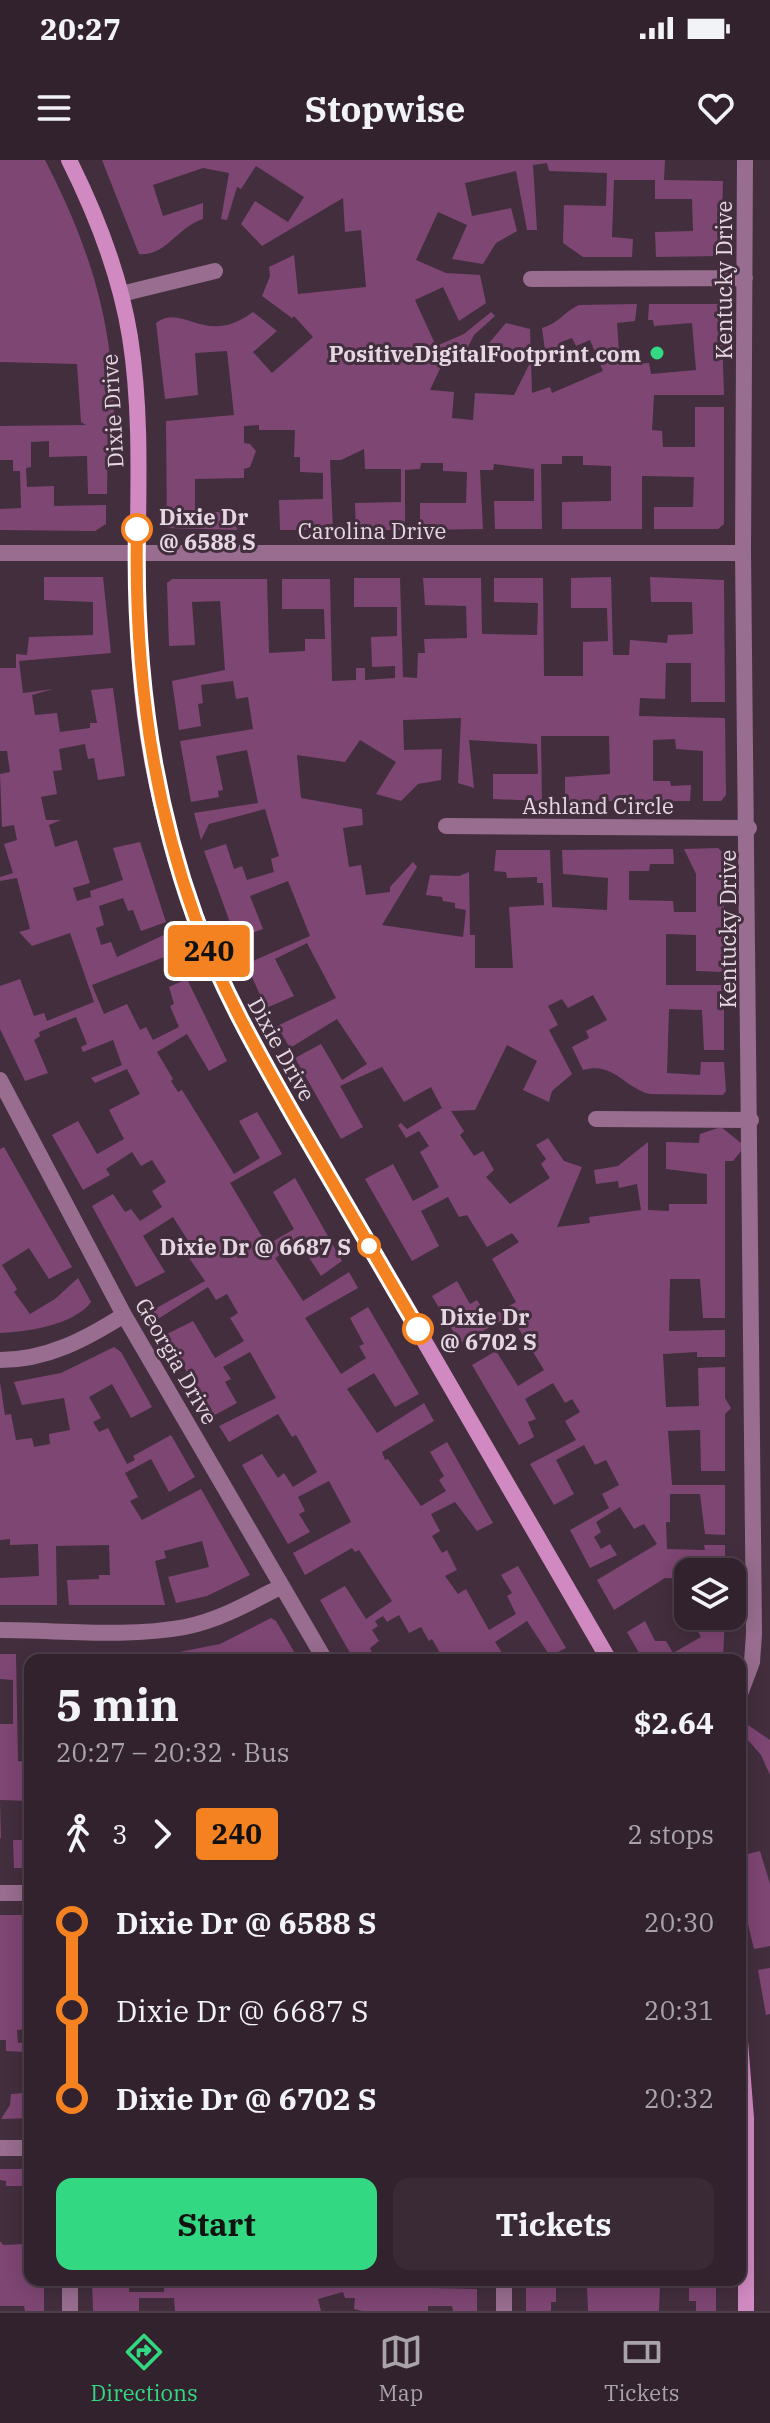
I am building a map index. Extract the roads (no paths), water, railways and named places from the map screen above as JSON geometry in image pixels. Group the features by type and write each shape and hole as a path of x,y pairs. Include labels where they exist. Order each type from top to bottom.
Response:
{"street":[{"name":"Dixie Drive","path":"69,160 101,229 121,294 135,387 140,663 148,737 174,853 209,953 262,1061 606,1654"},
{"name":"Kentucky Drive","path":"745,160 743,553 749,828 754,1634 752,1662 746,1678"},
{"path":"121,294 215,271"},
{"path":"531,279 745,278"},
{"name":"Carolina Drive","path":"0,553 743,553"},
{"name":"Ashland Circle","path":"446,826 749,828"},
{"name":"Georgia Drive","path":"0,1080 124,1315 322,1654"},
{"path":"596,1119 751,1120"},
{"path":"0,1360 43,1355 78,1343 124,1315"},
{"path":"0,1630 146,1630 188,1626 223,1615 282,1586"},
{"path":"0,1893 24,1893"},
{"path":"746,2118 746,2311"},
{"path":"0,2148 24,2148"},
{"path":"70,2286 70,2311"},
{"path":"504,2286 504,2311"}],"place":[{"name":"PositiveDigitalFootprint.com","path":"657,353"},
{"name":"Dixie Dr @ 6588 S","path":"137,529"},
{"name":"Dixie Dr @ 6687 S","path":"369,1246"},
{"name":"Dixie Dr @ 6702 S","path":"418,1329"}]}
